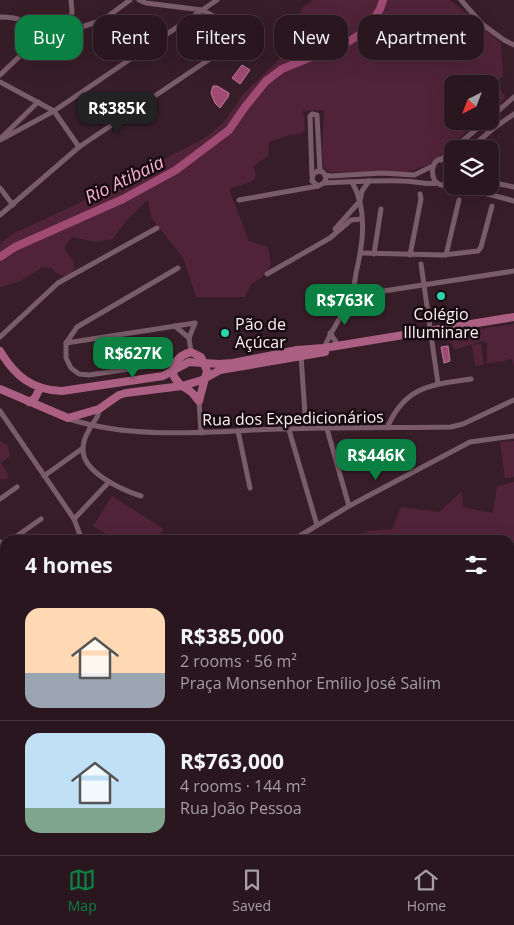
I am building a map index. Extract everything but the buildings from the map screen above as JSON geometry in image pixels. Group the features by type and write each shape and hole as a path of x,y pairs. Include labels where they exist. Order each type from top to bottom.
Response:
{"main road":[{"path":"0,389 68,418 99,409 119,395 182,386 197,382 220,370 514,317"},
{"path":"174,366 189,362 233,363 295,351 514,322"},
{"path":"0,351 18,376 40,388 50,391 92,388 162,376 174,366 181,356 191,352 201,357 207,371 199,401"},
{"path":"174,366 177,382 191,392 199,401"},
{"path":"29,402 35,398 40,388"}],"street":[{"path":"71,0 71,15"},
{"path":"83,27 103,20 130,0"},
{"path":"138,0 146,3 204,9 213,15"},
{"path":"204,9 205,0"},
{"path":"0,139 54,111 217,0"},
{"path":"461,0 482,24 514,45"},
{"path":"0,17 15,18"},
{"path":"0,75 16,60"},
{"path":"0,215 80,147 208,60"},
{"path":"0,82 54,111 80,147"},
{"path":"499,111 513,99"},
{"path":"0,139 38,102"},
{"path":"318,186 312,181 310,116 315,114 317,115 323,173 326,181 324,183"},
{"path":"479,140 514,114"},
{"path":"507,119 514,119"},
{"path":"464,140 475,130"},
{"path":"296,189 307,184 315,172 332,176 382,173 414,175 433,166 444,157"},
{"path":"433,166 432,175 437,183"},
{"path":"324,348 351,296 363,236 360,201 362,191 369,181"},
{"path":"239,200 318,186 324,183 404,181 444,185"},
{"path":"352,182 360,201"},
{"path":"499,184 514,187"},
{"path":"0,188 13,205"},
{"path":"410,256 421,199 420,194"},
{"path":"491,195 514,201"},
{"path":"446,255 459,200"},
{"path":"325,240 360,201"},
{"path":"361,253 410,256 446,255 478,250 481,247 492,206"},
{"path":"374,254 381,209"},
{"path":"268,274 330,238 350,220 361,219"},
{"path":"0,337 58,283 157,228"},
{"path":"421,264 438,384"},
{"path":"174,366 89,376 79,374 71,368 66,358 66,343 78,327 178,268"},
{"path":"351,296 424,286 514,270"},
{"path":"66,343 195,323 189,338 191,352"},
{"path":"175,326 189,338"},
{"path":"330,334 338,345"},
{"path":"301,356 306,428"},
{"path":"387,428 394,411 418,391 438,384 471,380"},
{"name":"Rua dos Expedicionários","path":"68,418 148,433 201,433 306,428 451,427 463,424 514,400"},
{"path":"199,401 201,433"},
{"path":"99,409 97,417 89,428 83,448 87,462 93,470 109,482 129,493 141,496"},
{"path":"0,411 74,519 79,535"},
{"path":"327,429 349,506"},
{"path":"289,430 317,526"},
{"path":"238,431 250,488"},
{"path":"302,535 349,506 470,442 514,436"},
{"path":"44,476 83,448"},
{"path":"74,519 109,482"},
{"path":"0,499 17,487"},
{"path":"18,535 41,519"}],"shaded area":[{"path":"313,0 450,0 468,15 358,15 358,60 484,60 484,29 501,43 503,77 499,80 499,75 444,75 444,130 469,130 457,140 444,140 444,152 429,165 407,172 328,172 323,166 322,151 324,110 303,111 305,130 300,134 290,135 269,142 268,156 253,166 256,176 253,181 229,189 249,241 268,247 271,265 261,278 251,284 245,297 196,297 183,258 151,217 148,199 126,221 113,239 96,242 72,237 64,248 74,262 74,270 65,277 51,268 43,267 19,282 0,287 0,244 12,234 73,206 205,138 224,122 244,93 278,60 348,60 348,15 300,15 302,8"},
{"path":"242,65 250,70 240,84 232,78"},
{"path":"213,86 217,86 229,93 220,108 215,103 211,93"},
{"path":"499,88 506,98 499,104"},
{"path":"514,324 514,368 512,359 487,364 487,343 483,341 455,350 451,343 442,335"},
{"path":"481,344 484,365 475,366 472,345"},
{"path":"448,346 450,361 444,363 441,347"},
{"path":"0,441 8,446 10,456 1,463 9,476 6,479 0,479"},
{"path":"514,441 514,477 505,478 500,442"},
{"path":"514,482 514,535 361,535 368,531 392,529 401,507 439,512 462,491 463,507 493,513 497,486"},
{"path":"112,496 164,529 160,535 108,535 93,526"}],"waterway":[{"name":"Rio Atibaia","path":"0,257 15,247 123,199 176,170 229,130 266,81 282,69 348,42 368,29 383,0"}],"place":[{"name":"Colégio Illuminare","path":"441,296"},
{"name":"Pão de Açúcar","path":"225,333"}]}
